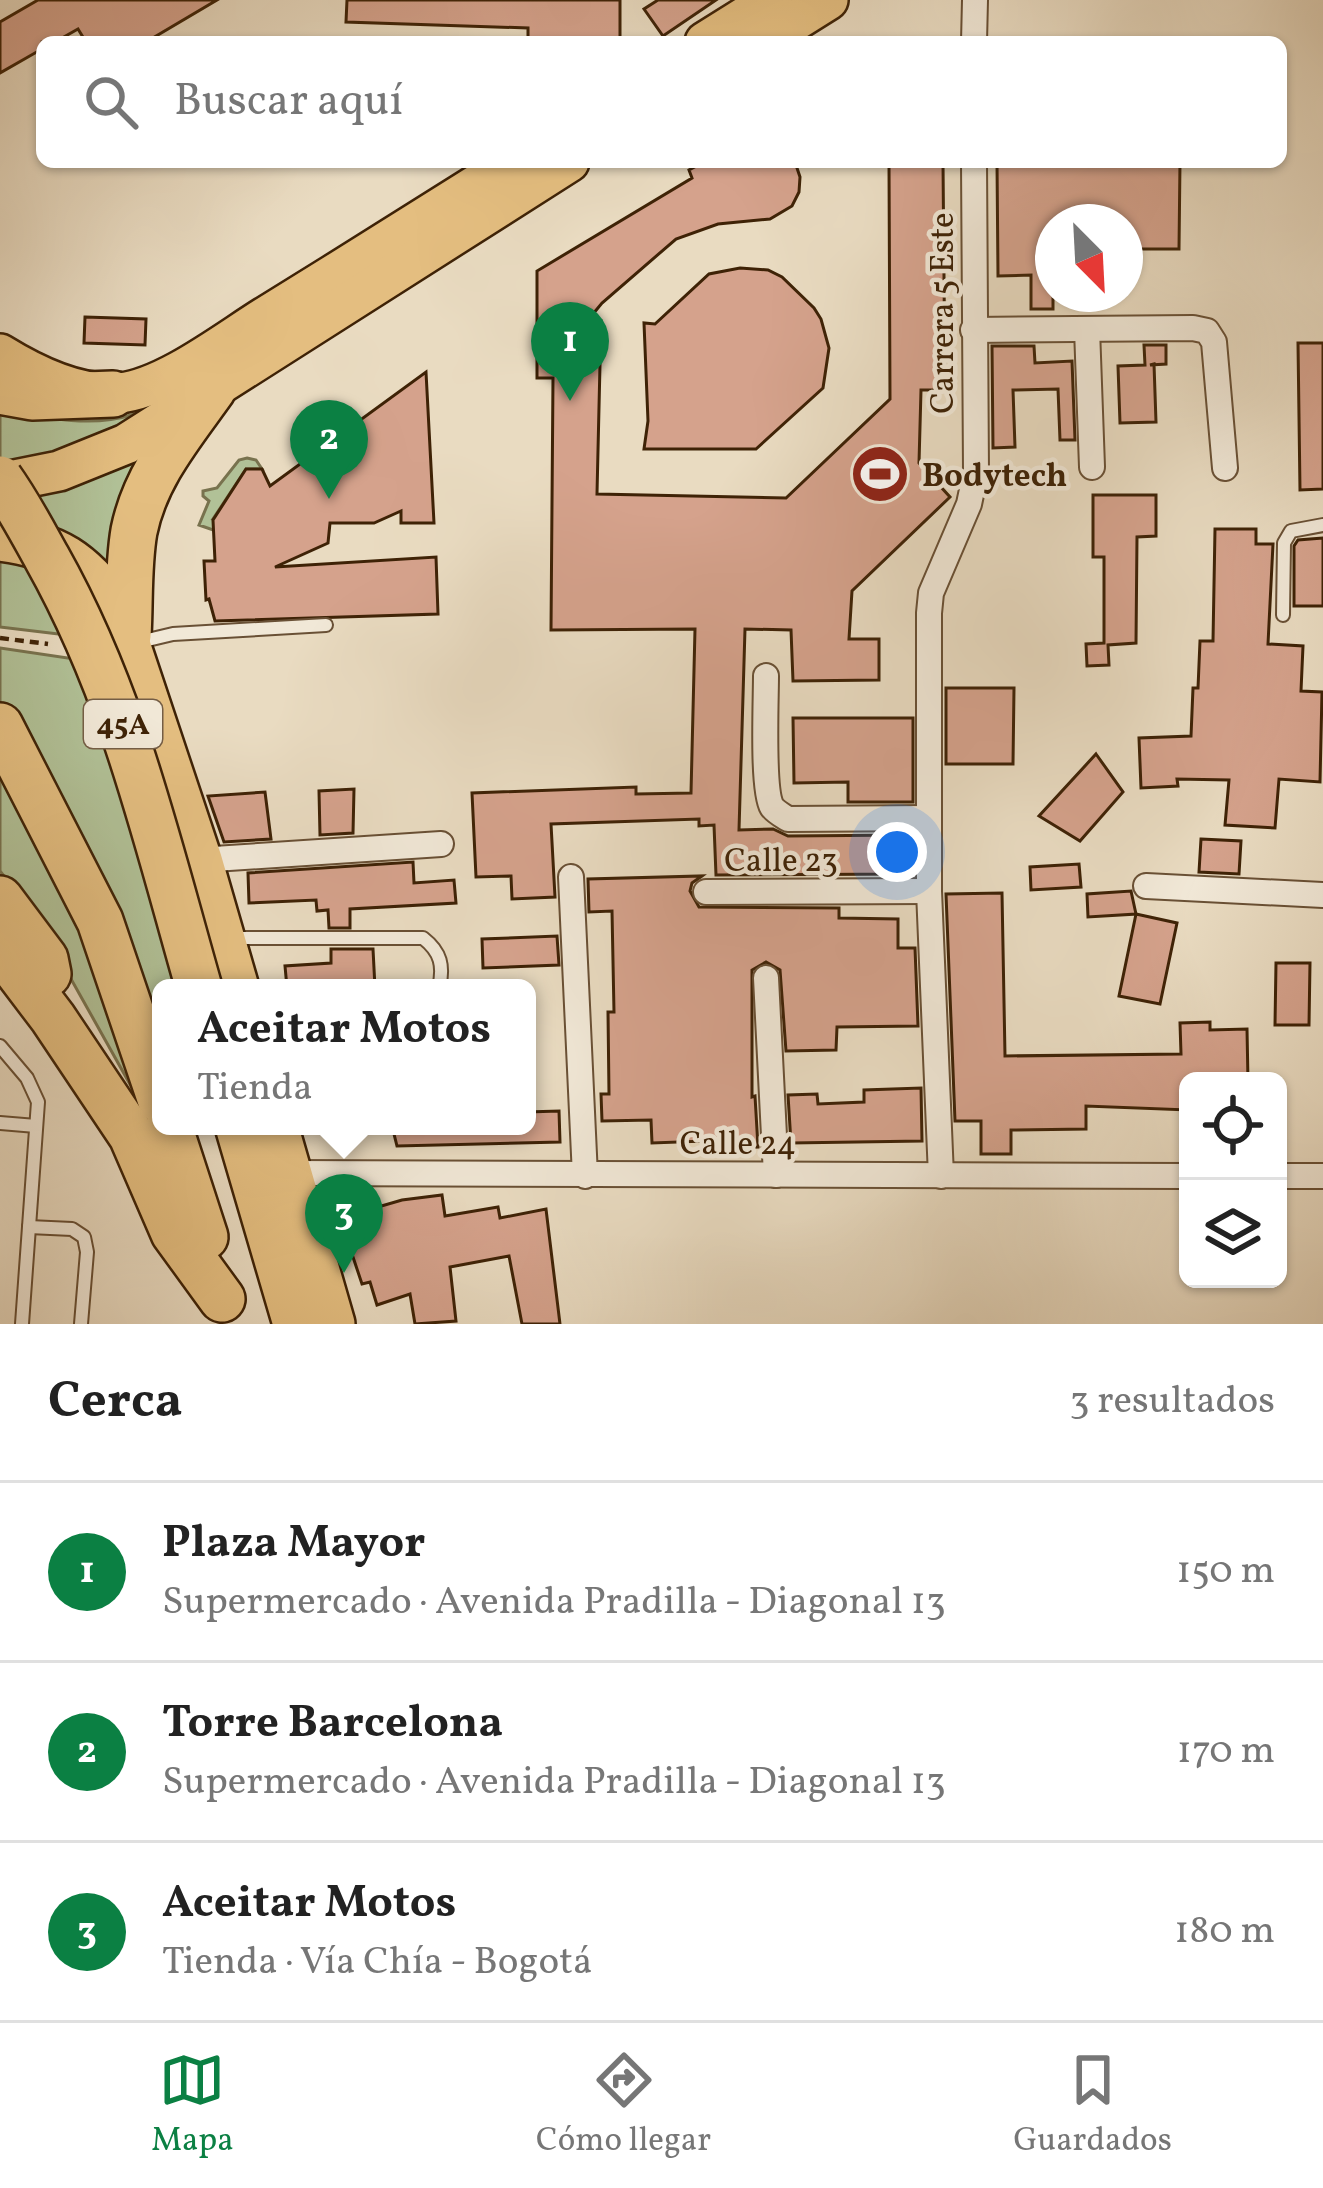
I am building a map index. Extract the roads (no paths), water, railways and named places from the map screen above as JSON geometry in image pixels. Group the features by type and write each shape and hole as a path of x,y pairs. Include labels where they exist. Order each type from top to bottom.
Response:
{"highway":[{"path":"128,645 130,565 142,500 157,468 213,389"},
{"path":"0,391 32,398 112,394"},
{"name":"45A","path":"0,481 85,625 155,824 197,979"},
{"path":"0,538 59,553 91,576 115,608 233,979"},
{"path":"0,726 100,921 152,1074"},
{"path":"0,899 45,959 53,1018"},
{"path":"0,948 132,1136 174,1233 225,1312"},
{"path":"172,1135 225,1312"},
{"path":"241,1135 296,1324"},
{"path":"277,1135 332,1324"}],"main road":[{"path":"715,36 772,0"},
{"path":"771,36 828,0"},
{"path":"0,354 47,379 112,394 164,378 503,168"},
{"path":"0,481 59,471 126,444 560,168"}],"street":[{"path":"974,0 974,36"},
{"name":"Carrera 5 Este","path":"941,1175 929,891 929,613 931,593 969,504 976,471 974,168"},
{"path":"973,330 1192,328 1208,332 1214,342 1225,468"},
{"path":"1087,329 1092,467"},
{"path":"766,676 767,788 779,814 788,819 929,818"},
{"path":"199,860 441,844"},
{"path":"571,878 585,1176"},
{"path":"1146,886 1323,895"},
{"name":"Calle 23","path":"706,892 929,891"},
{"path":"766,978 776,1175"},
{"name":"Calle 24","path":"288,1173 1179,1176"},
{"path":"1287,1176 1323,1177"}],"lane":[{"path":"1283,615 1285,543 1291,531 1323,525"},
{"path":"128,645 173,634 326,625"},
{"path":"221,939 423,938 443,966 441,979"},
{"path":"0,1046 33,1087 38,1102 22,1324"},
{"path":"0,1124 36,1126"},
{"path":"29,1227 72,1229 84,1237 81,1324"}],"place":[{"name":"Plaza Mayor","path":"570,401"},
{"name":"Bodytech","path":"880,474"},
{"name":"Torre Barcelona","path":"329,499"},
{"name":"Aceitar Motos","path":"344,1273"}]}
